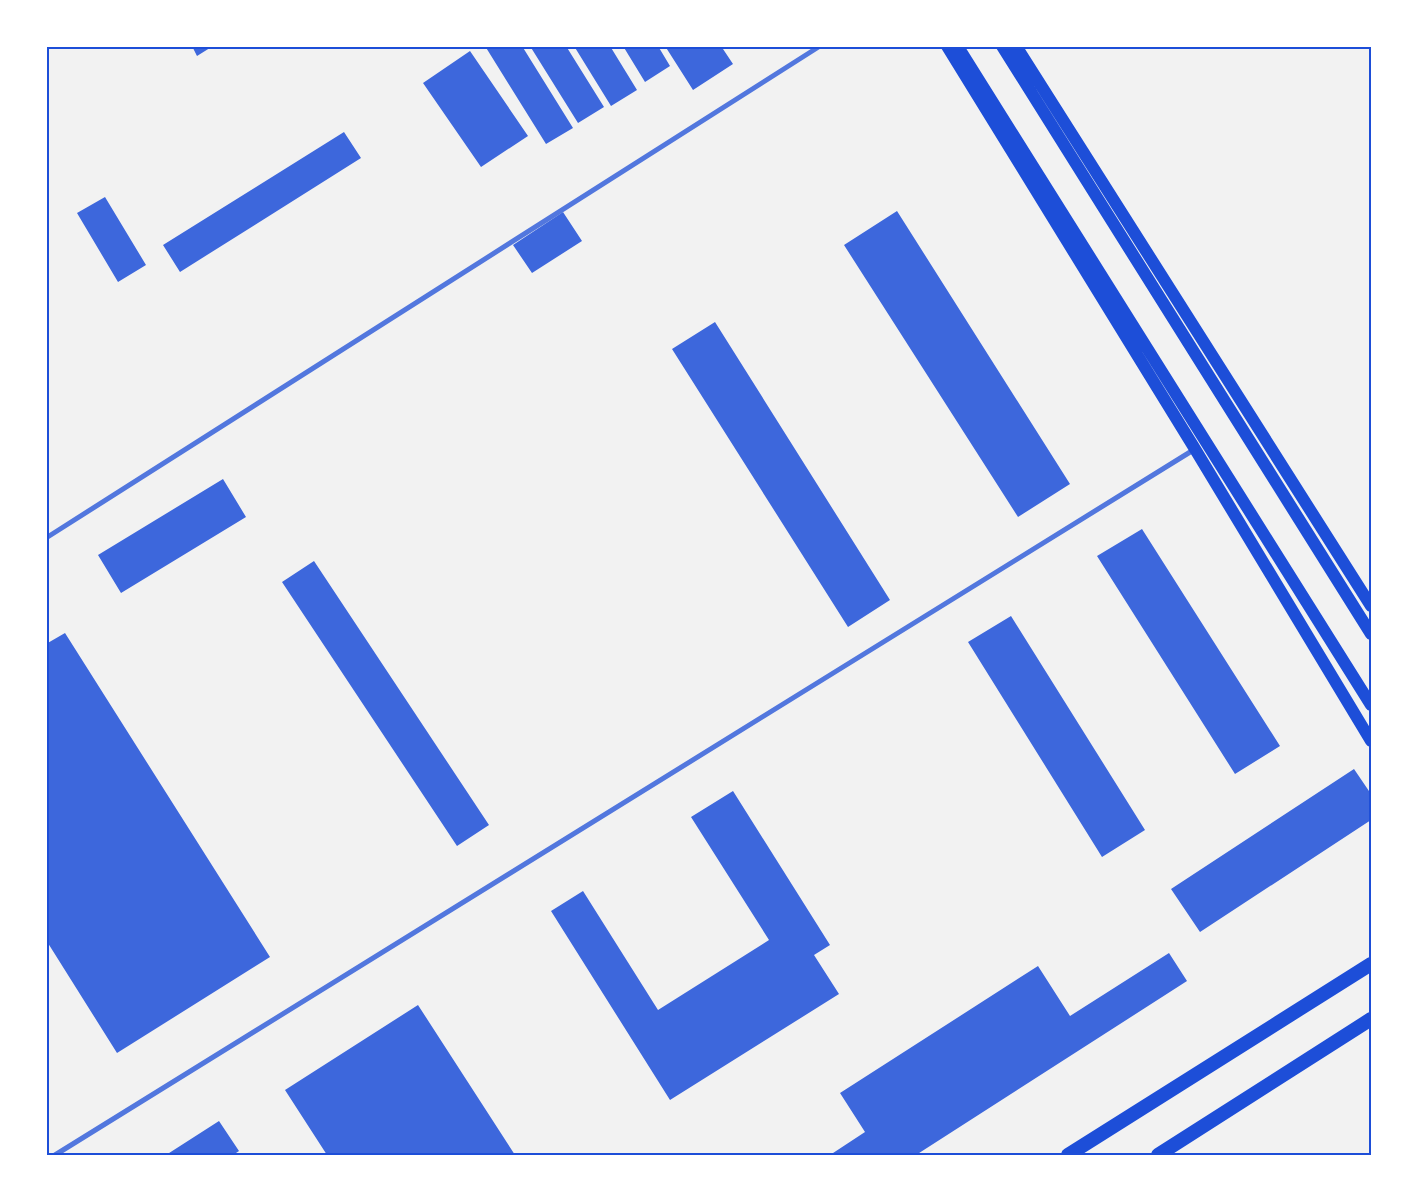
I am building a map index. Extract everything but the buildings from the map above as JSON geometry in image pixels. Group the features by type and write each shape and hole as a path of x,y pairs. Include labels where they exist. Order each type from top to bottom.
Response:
{"highway":[{"path":"1068,1155 1371,964"},
{"path":"1158,1155 1371,1019"}],"main road":[{"path":"947,46 1195,449 1371,741"},
{"path":"957,46 1371,705"},
{"path":"1002,46 1371,634"},
{"path":"1016,46 1371,606"}],"street":[{"path":"46,538 820,46"},
{"path":"55,1155 1195,449"}]}
